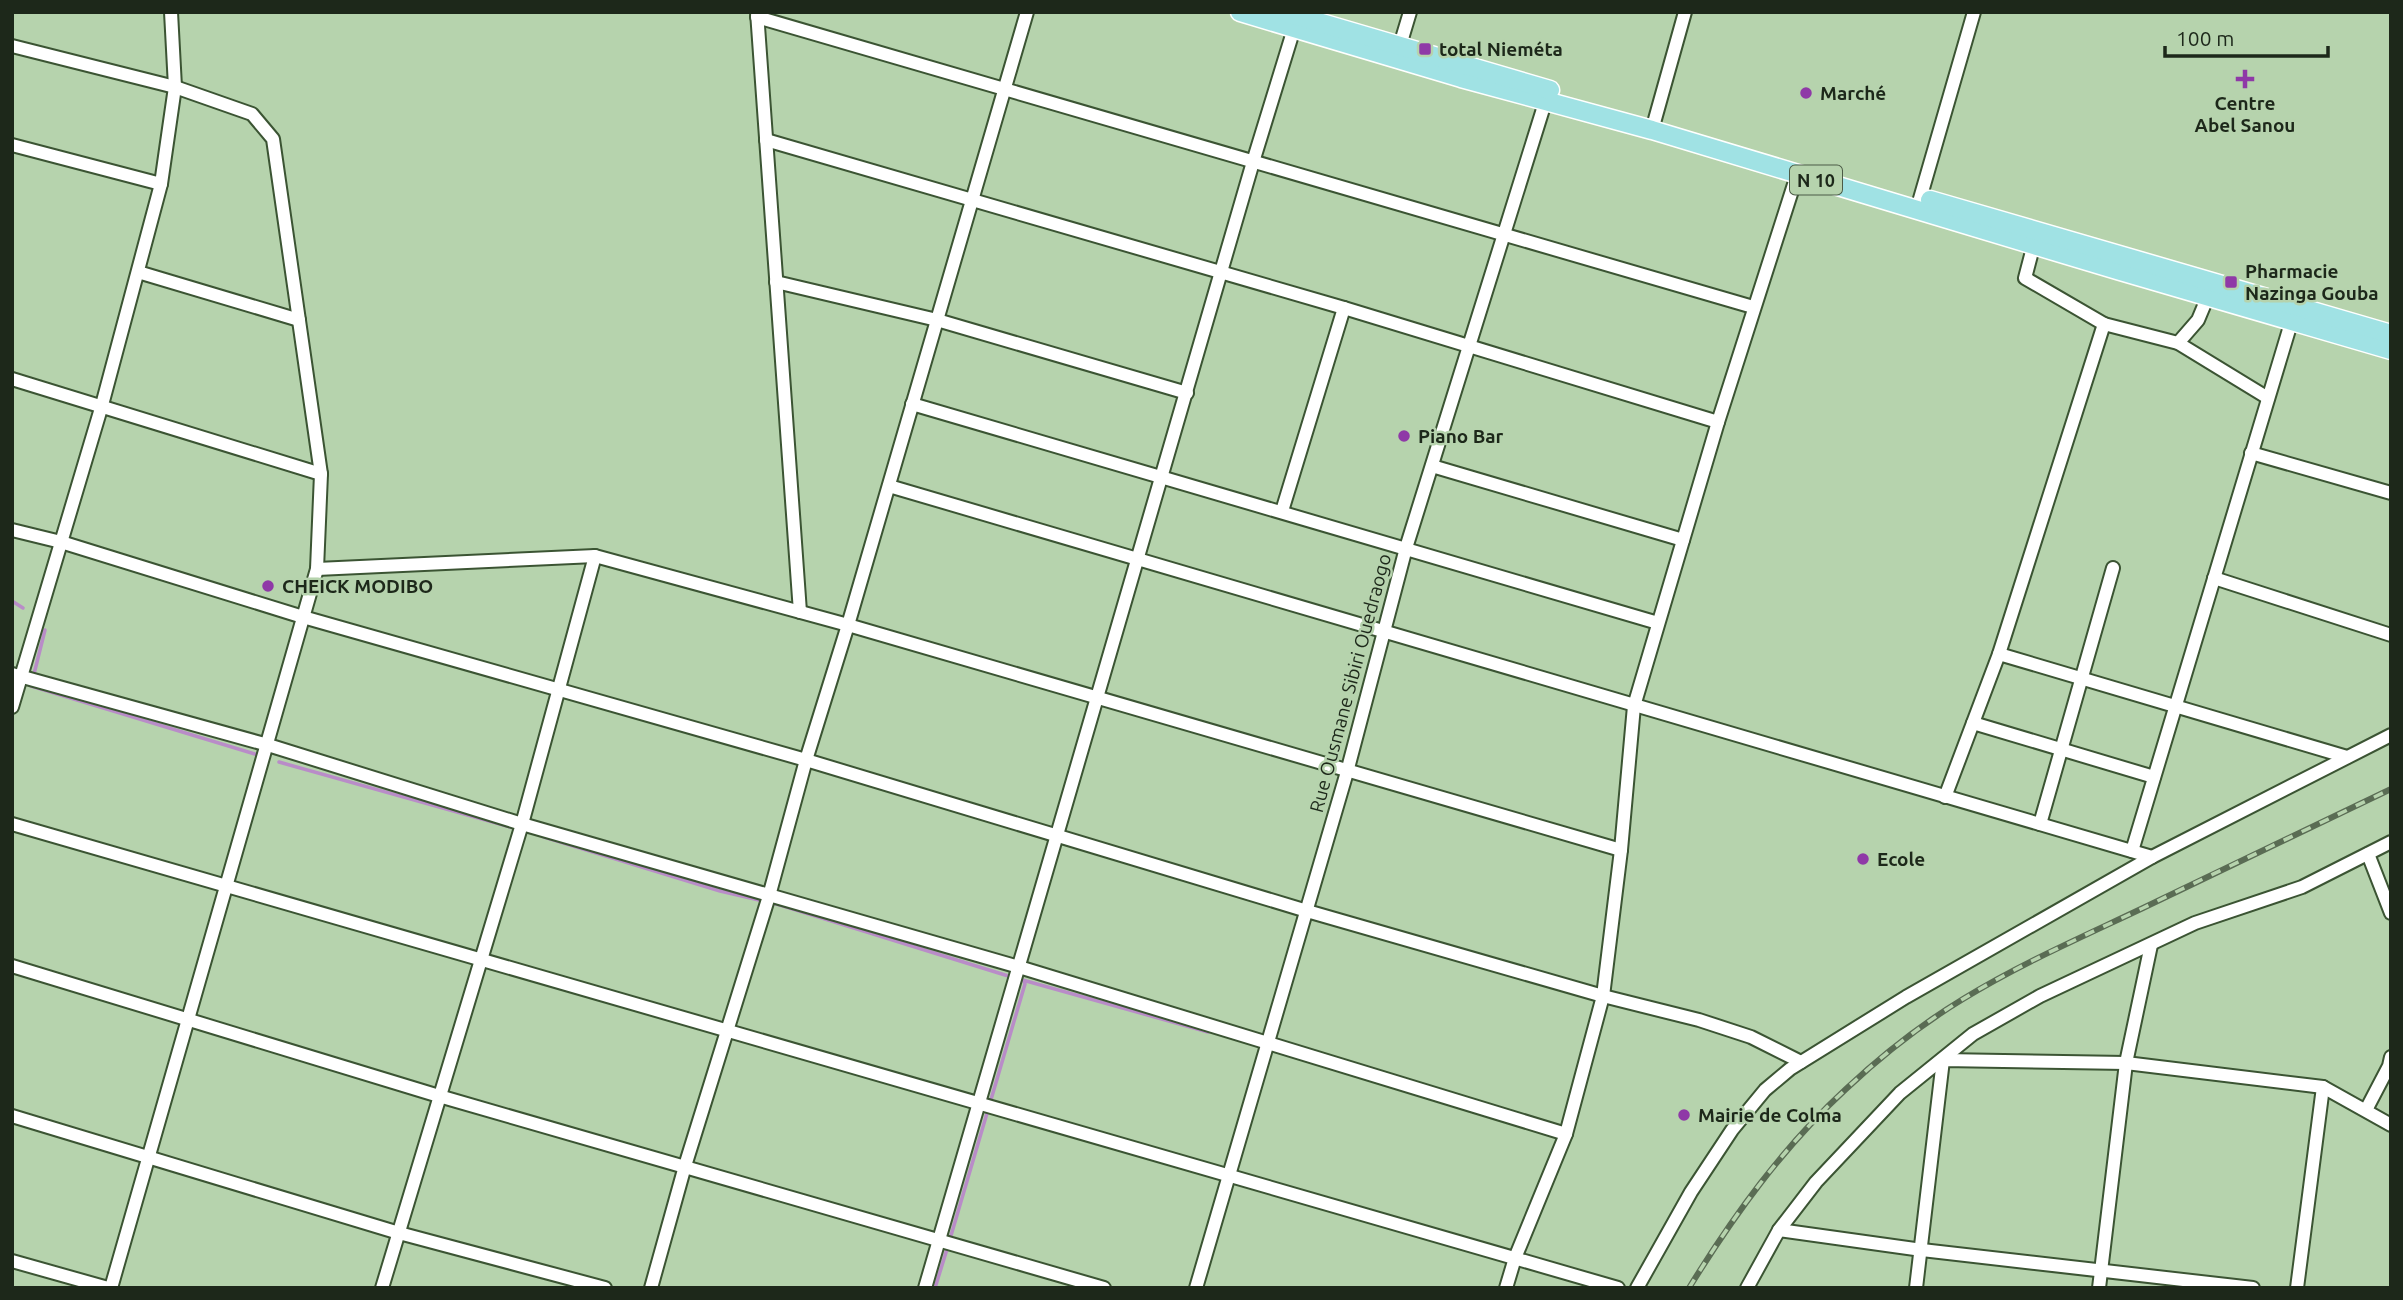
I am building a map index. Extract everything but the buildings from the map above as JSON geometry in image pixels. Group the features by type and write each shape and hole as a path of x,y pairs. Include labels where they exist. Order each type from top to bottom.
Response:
{"main road":[{"name":"N 10","path":"1240,12 1292,19 2211,290 2293,313 2391,334"},
{"name":"N 10","path":"1653,125 1797,175 1918,203"},
{"name":"N 10","path":"2293,313 2391,350"}],"street":[{"path":"12,707 17,675 102,405 161,184 175,87 171,12"},
{"path":"651,1288 685,1166 769,896 806,760 1027,12"},
{"path":"1398,52 1410,12"},
{"path":"1653,125 1685,12"},
{"path":"1918,203 1974,12"},
{"path":"800,612 757,14 1004,89 1753,307"},
{"path":"925,1288 1099,698 1254,162 1292,19"},
{"path":"12,46 175,87 252,114 273,139 321,474 317,569 189,1020 109,1288 12,1261"},
{"name":"Rue Ousmane Sibiri Ouedraogo","path":"1196,1288 1348,772 1406,548 1548,95"},
{"path":"766,140 1344,308 1718,422"},
{"path":"12,145 161,184"},
{"path":"1506,1288 1515,1258 1566,1134 1603,996 1621,850 1634,706 1753,307 1797,175"},
{"path":"2036,238 2025,278 2104,324 2178,343 2268,398"},
{"path":"138,272 299,320"},
{"path":"776,282 937,320 1187,393"},
{"path":"2178,343 2198,320 2211,290"},
{"path":"1282,511 1344,308"},
{"path":"2132,851 2293,313"},
{"path":"1945,797 1999,654 2104,324"},
{"path":"12,379 321,474"},
{"path":"912,404 1658,623"},
{"path":"2251,453 2391,493"},
{"path":"1432,467 1683,540"},
{"path":"889,486 2152,857"},
{"path":"12,530 61,542 303,617 806,760 1307,911 1603,996 1699,1020 1738,1032 1801,1062"},
{"path":"383,1288 522,824 595,556"},
{"path":"317,569 595,556 848,625 1621,850"},
{"path":"2039,824 2113,568"},
{"path":"2214,578 2391,635"},
{"path":"1999,654 2347,757"},
{"path":"17,675 268,745 522,824 1019,967 1566,1134"},
{"path":"1973,723 2154,777"},
{"path":"1637,1288 1691,1192 1732,1130 1765,1090 1801,1062 1917,990 2152,857 2391,735"},
{"path":"12,824 481,957 1618,1288"},
{"path":"1747,1288 1779,1230 1816,1182 1900,1093 1973,1034 2040,996 2195,923 2302,887 2391,842"},
{"path":"2368,854 2391,913"},
{"path":"2099,1288 2126,1063 2151,944"},
{"path":"12,966 439,1096 1104,1288"},
{"path":"2366,1110 2391,1057"},
{"path":"1943,1060 2126,1063 2323,1087 2391,1125"},
{"path":"1916,1288 1943,1060"},
{"path":"2297,1288 2323,1087"},
{"path":"12,1116 399,1233 605,1288"},
{"path":"1779,1230 1922,1250 2253,1288"}],"waterway":[{"path":"12,601 23,608"},
{"path":"34,674 45,630"},
{"path":"31,686 258,755"},
{"path":"279,762 517,829"},
{"path":"544,837 720,891 780,905 1005,975 1208,1032"},
{"path":"950,1239 1024,981"},
{"path":"935,1288 948,1246"}],"railway":[{"path":"1689,1288 1742,1208 1801,1134 1859,1077 1932,1019 2029,962 2391,789"}],"place":[{"name":"total Nieméta","path":"1425,49"},
{"name":"Centre Abel Sanou","path":"2245,79"},
{"name":"Marché","path":"1806,93"},
{"name":"Pharmacie Nazinga Gouba","path":"2231,282"},
{"name":"Piano Bar","path":"1404,436"},
{"name":"CHEICK MODIBO","path":"268,586"},
{"name":"Ecole","path":"1863,859"},
{"name":"Mairie de Colma","path":"1684,1115"}]}
